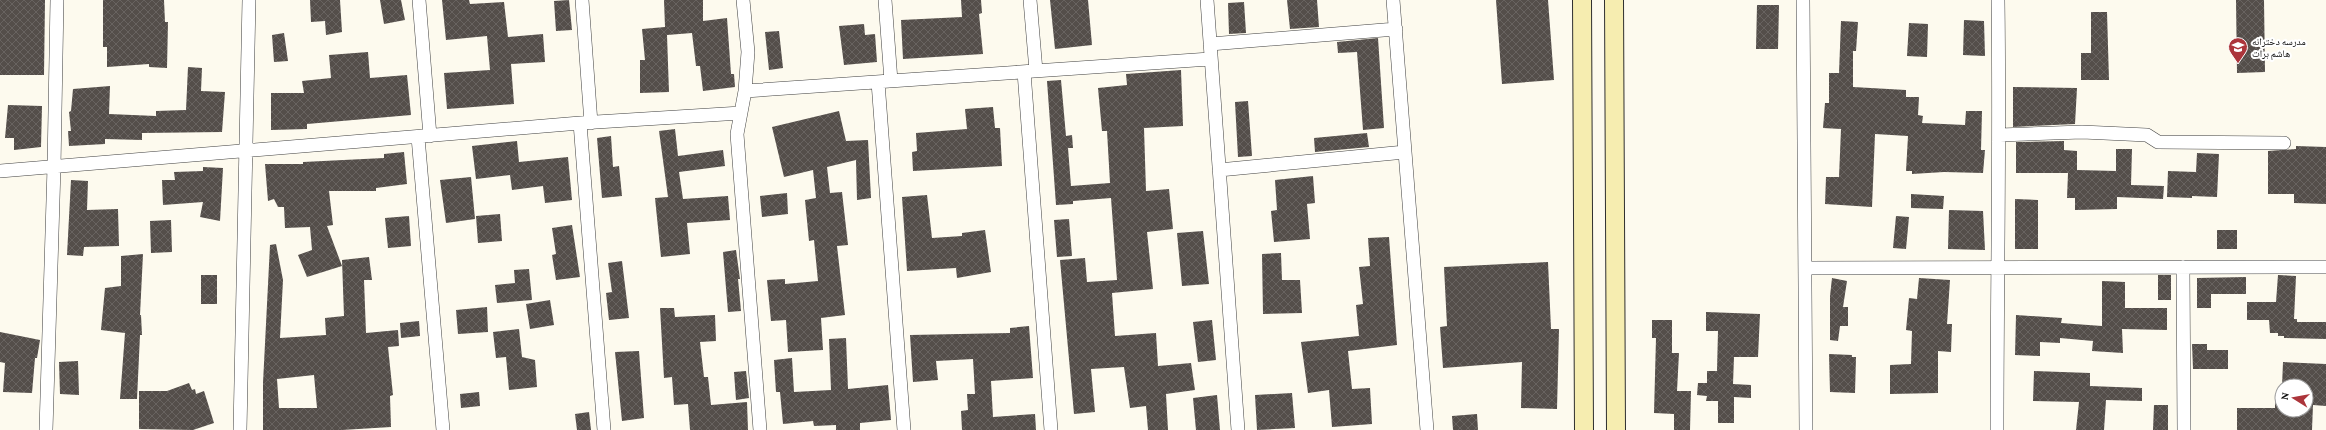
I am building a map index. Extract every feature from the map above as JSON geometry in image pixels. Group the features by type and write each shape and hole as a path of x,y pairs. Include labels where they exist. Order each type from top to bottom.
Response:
{"main road":[{"path":"1582,0 1584,430"},
{"path":"1614,0 1616,430"}],"street":[{"path":"46,430 54,167 57,0"},
{"path":"240,430 249,0"},
{"path":"419,0 424,137 444,430"},
{"path":"582,0 586,123 604,430"},
{"path":"743,0 748,52 745,91 737,134 760,430"},
{"path":"885,0 892,81"},
{"path":"1030,0 1030,71 1051,430"},
{"path":"1207,0 1210,59 1238,430"},
{"path":"1393,0 1427,430"},
{"path":"1803,0 1806,430"},
{"path":"1997,430 1997,268 2000,135 1998,0"},
{"path":"1210,44 1396,29"},
{"path":"745,91 1210,59"},
{"path":"878,82 904,430"},
{"path":"0,171 586,123 741,113"},
{"path":"2000,135 2082,132 2147,136 2158,142 2284,143"},
{"path":"1219,170 1405,152"},
{"path":"2183,267 2184,430"},
{"path":"1805,268 2326,267"}],"building":[{"path":"0,0 45,0 44,75 0,75"},
{"path":"103,0 164,0 165,22 168,22 167,68 149,67 149,64 107,67 107,47 103,47"},
{"path":"310,0 340,0 342,32 326,35 325,21 311,22"},
{"path":"380,0 401,0 405,20 384,24"},
{"path":"442,0 469,0 470,4 504,2 508,37 543,34 545,62 511,64 514,104 447,109 444,73 490,70 487,36 446,40"},
{"path":"569,0 572,30 556,31 554,1"},
{"path":"664,0 703,0 703,21 727,18 731,74 734,74 735,87 703,91 700,66 696,66 692,33 667,35 669,92 640,93 640,60 645,60 642,29 665,27"},
{"path":"961,0 981,0 982,13 979,14 983,54 903,59 901,20 962,17"},
{"path":"1050,0 1088,0 1092,45 1055,49"},
{"path":"1287,0 1317,0 1319,27 1290,29"},
{"path":"1496,0 1548,0 1554,80 1502,84"},
{"path":"2236,0 2264,0 2265,72 2237,73"},
{"path":"1244,2 1246,33 1229,34 1228,3"},
{"path":"1757,5 1779,5 1778,49 1756,49"},
{"path":"2091,12 2107,12 2109,80 2081,80 2081,53 2091,53"},
{"path":"1964,20 1984,21 1985,56 1963,55"},
{"path":"1841,21 1858,22 1856,51 1853,51 1853,87 1906,90 1906,97 1919,97 1918,115 1923,116 1922,123 1965,125 1966,111 1982,111 1981,150 1985,150 1983,173 1944,172 1912,174 1912,171 1906,171 1908,136 1875,134 1872,207 1825,204 1826,177 1839,177 1841,129 1823,128 1825,103 1829,103 1829,73 1839,73"},
{"path":"1909,23 1928,24 1927,57 1907,56"},
{"path":"864,24 865,35 875,34 877,62 844,65 839,26"},
{"path":"779,31 783,68 769,70 765,32"},
{"path":"284,33 288,61 274,62 272,35"},
{"path":"1378,38 1384,128 1363,130 1357,52 1338,53 1337,42"},
{"path":"368,52 370,78 407,75 411,115 307,124 307,129 271,130 271,93 304,93 302,81 331,78 329,55"},
{"path":"188,67 202,68 201,91 225,92 222,132 142,133 142,140 105,139 105,144 69,146 68,131 71,131 69,112 71,111 73,89 110,86 109,114 156,116 156,111 186,110"},
{"path":"1181,70 1183,126 1144,128 1146,191 1169,189 1173,229 1147,232 1153,289 1112,293 1115,336 1156,333 1158,366 1191,363 1195,390 1166,394 1168,430 1148,430 1146,406 1130,408 1124,367 1091,369 1095,412 1074,414 1060,260 1085,258 1087,282 1117,280 1111,198 1073,201 1073,204 1056,205 1047,81 1061,80 1066,136 1072,135 1073,148 1068,148 1071,186 1110,183 1107,131 1102,131 1098,88 1127,85 1126,74"},
{"path":"2013,87 2077,88 2075,124 2013,127"},
{"path":"1248,101 1252,156 1238,157 1235,102"},
{"path":"8,105 42,106 41,147 14,150 14,138 5,138"},
{"path":"993,107 995,128 1000,128 1002,166 913,171 912,152 917,151 916,133 967,129 965,109"},
{"path":"839,111 846,141 868,140 871,198 857,200 856,160 827,167 830,193 842,192 848,245 837,246 845,315 821,318 823,350 788,352 786,320 771,321 767,280 785,279 785,284 818,281 814,240 809,241 805,200 816,198 813,170 784,177 772,127"},
{"path":"675,129 678,156 723,150 725,166 679,172 683,199 728,196 730,220 687,223 690,254 661,257 655,198 668,197 659,131"},
{"path":"1367,133 1369,147 1315,152 1314,138"},
{"path":"611,136 613,167 619,166 622,196 602,198 597,138"},
{"path":"517,141 519,162 568,157 572,200 545,203 543,186 512,190 510,175 476,179 472,146"},
{"path":"2064,141 2064,150 2077,151 2077,170 2116,171 2116,149 2132,149 2131,185 2164,186 2163,199 2117,197 2117,209 2075,210 2075,198 2067,198 2068,173 2016,173 2016,142"},
{"path":"2296,146 2326,147 2326,204 2294,203 2294,194 2268,194 2268,151 2296,149"},
{"path":"404,152 407,184 376,188 376,191 329,191 333,225 327,226 342,266 307,277 298,255 312,250 310,227 285,228 284,207 278,207 274,199 268,201 265,164 303,164 303,162 384,158 384,154"},
{"path":"2197,153 2219,154 2217,197 2167,197 2168,171 2196,172"},
{"path":"203,167 223,168 220,221 200,217 203,202 163,205 162,180 175,180 174,172 203,171"},
{"path":"1313,176 1315,203 1307,204 1310,239 1274,242 1271,211 1277,210 1275,180"},
{"path":"471,177 475,219 446,223 440,180"},
{"path":"71,180 88,181 87,210 118,209 119,246 84,247 83,256 67,255"},
{"path":"787,193 788,214 762,217 760,196"},
{"path":"1911,194 1944,196 1943,209 1911,208"},
{"path":"927,195 932,238 962,236 962,233 985,230 991,272 957,278 956,268 907,271 902,197"},
{"path":"2015,199 2038,200 2038,249 2015,249"},
{"path":"1949,210 1983,211 1985,250 1948,249"},
{"path":"500,214 502,241 478,243 476,216"},
{"path":"409,216 411,246 388,248 385,218"},
{"path":"1896,216 1909,217 1906,249 1893,248"},
{"path":"1069,219 1072,256 1057,257 1054,220"},
{"path":"171,220 172,252 151,253 150,221"},
{"path":"572,225 580,277 556,280 552,255 556,254 552,228"},
{"path":"2217,230 2237,230 2237,249 2217,249"},
{"path":"1203,231 1209,284 1182,286 1177,233"},
{"path":"1389,237 1397,345 1348,351 1352,389 1370,388 1372,424 1332,427 1329,390 1308,393 1301,342 1359,336 1356,305 1363,304 1359,267 1370,266 1368,238"},
{"path":"276,244 283,280 280,338 326,335 325,318 344,316 342,260 369,257 372,280 364,280 366,333 398,330 399,346 388,347 393,395 390,396 391,427 342,430 263,430 263,383 270,245","holes":["314,375 317,408 279,408 277,379"]},
{"path":"736,250 740,279 738,279 741,311 728,312 723,252"},
{"path":"1281,253 1282,280 1300,280 1302,313 1263,314 1262,254"},
{"path":"143,254 140,315 142,335 140,335 137,399 120,399 125,333 101,330 105,288 121,286 121,256"},
{"path":"622,261 629,318 609,320 606,293 612,292 608,263"},
{"path":"1548,262 1551,329 1559,329 1557,409 1521,408 1522,362 1443,368 1440,327 1447,326 1444,267"},
{"path":"529,269 532,300 497,303 495,285 515,283 514,270"},
{"path":"201,275 217,275 217,304 201,304"},
{"path":"2158,275 2171,275 2171,300 2158,300"},
{"path":"2278,275 2296,276 2294,319 2297,319 2297,322 2326,322 2326,339 2284,338 2284,336 2278,336 2278,333 2270,333 2269,320 2247,320 2247,302 2276,302"},
{"path":"2246,277 2246,294 2211,294 2211,308 2197,308 2197,278"},
{"path":"1832,278 1847,281 1843,307 1848,307 1848,326 1840,326 1838,341 1830,340 1830,296"},
{"path":"1919,278 1950,280 1947,324 1952,324 1951,352 1938,351 1938,393 1890,394 1890,365 1911,364 1912,331 1906,330 1909,298 1917,299"},
{"path":"2102,281 2125,282 2125,308 2167,308 2167,330 2122,329 2123,353 2092,351 2093,341 2060,338 2060,343 2040,342 2040,356 2015,355 2016,315 2062,318 2061,323 2102,326"},
{"path":"550,300 554,325 530,329 526,304"},
{"path":"487,307 488,332 458,334 456,310"},
{"path":"660,308 674,308 675,317 715,315 716,341 700,342 704,377 708,377 711,405 747,402 748,430 690,430 688,404 674,405 672,377 664,378"},
{"path":"1706,312 1760,314 1758,357 1734,357 1733,384 1751,385 1751,398 1734,397 1734,423 1718,423 1718,401 1706,401 1707,396 1697,395 1698,383 1707,383 1707,371 1717,371 1718,331 1706,331"},
{"path":"1212,320 1216,360 1198,362 1193,322"},
{"path":"1652,320 1672,320 1672,353 1679,353 1677,391 1691,391 1690,430 1674,430 1674,414 1654,413 1656,338 1652,338"},
{"path":"419,321 420,336 401,338 400,323"},
{"path":"1029,326 1033,378 991,381 993,417 1035,414 1036,430 962,430 961,411 968,410 967,394 975,394 973,359 936,361 938,380 913,382 910,335 1010,333 1010,328"},
{"path":"519,329 522,357 535,360 537,387 509,390 506,357 496,358 493,332"},
{"path":"0,332 40,340 37,358 35,358 32,393 3,392 5,363 0,362"},
{"path":"846,338 848,389 888,385 891,420 860,423 860,430 836,430 836,425 814,426 813,421 783,424 780,392 776,392 774,360 792,358 794,392 831,390 829,339"},
{"path":"2192,344 2207,344 2207,350 2228,350 2228,369 2193,369"},
{"path":"639,351 644,418 622,421 615,352"},
{"path":"1829,354 1852,355 1852,357 1856,357 1855,393 1830,392"},
{"path":"78,361 79,395 60,394 59,362"},
{"path":"2283,362 2326,364 2326,406 2314,405 2314,378 2282,378"},
{"path":"746,371 749,398 736,400 734,372"},
{"path":"2034,371 2090,373 2090,386 2142,388 2142,401 2106,400 2104,430 2076,430 2079,402 2033,401"},
{"path":"189,383 192,390 195,389 196,394 204,391 214,423 193,430 139,429 139,391 167,391"},
{"path":"479,392 480,406 461,408 460,394"},
{"path":"1292,393 1295,428 1257,430 1255,395"},
{"path":"1217,395 1220,430 1196,430 1193,398"},
{"path":"2154,405 2168,405 2168,430 2153,430"},
{"path":"2237,408 2274,408 2274,418 2312,418 2312,430 2237,430"},
{"path":"589,412 591,430 577,430 575,414"},
{"path":"1477,414 1478,430 1453,430 1452,416"}],"place":[{"name":"مدرسه دخترانه هاشم برات","path":"2238,64"}]}
